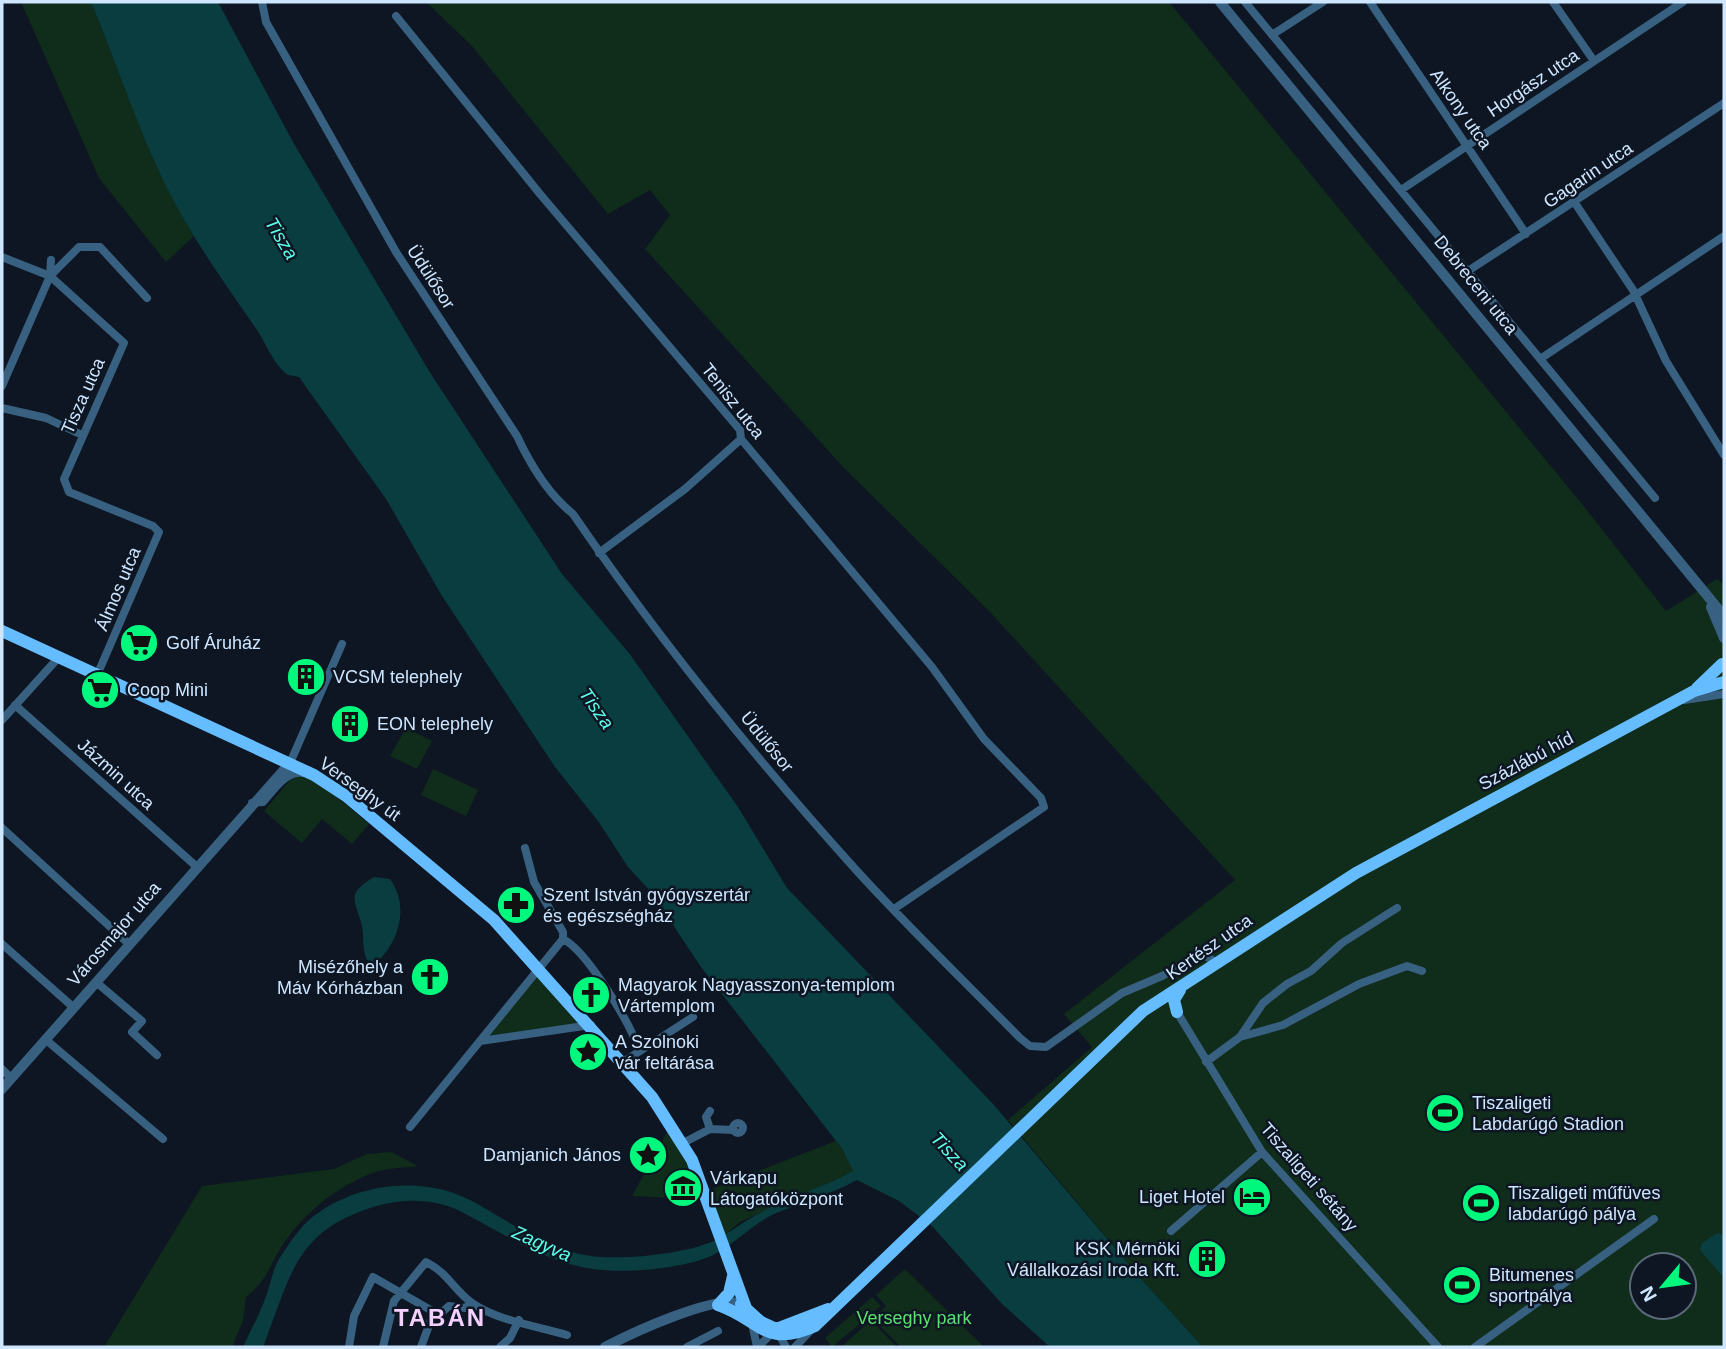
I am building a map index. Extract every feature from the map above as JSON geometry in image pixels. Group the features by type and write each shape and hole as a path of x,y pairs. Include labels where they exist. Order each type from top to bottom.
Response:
{"main road":[{"name":"Verseghy út","path":"2,631 314,775 346,796 443,875 540,968 627,1066 672,1123 704,1192 741,1305 753,1328"},
{"path":"1693,691 1724,663"},
{"path":"1671,703 1693,691 1724,682"},
{"name":"Százlábú híd","path":"1413,841 1671,703"},
{"name":"Kertész utca","path":"815,1326 1147,1009 1356,873 1413,841"},
{"path":"1177,1012 1174,1000 1187,982"},
{"path":"1165,998 1177,1012"},
{"path":"1147,1009 1162,1007 1177,1012"},
{"path":"735,1281 718,1305 735,1312 753,1328 778,1337 794,1336 815,1326"},
{"path":"778,1337 838,1304"},
{"path":"741,1305 778,1337"}],"street":[{"name":"Üdülősor","path":"262,2 266,22 396,252 516,436 530,464 557,502 573,514 599,553 789,794 894,909 1020,1038 1036,1048 1051,1045 1091,1012 1122,993 1162,976 1202,954 1216,962"},
{"name":"Debreceni utca","path":"1220,2 1724,616"},
{"name":"Debreceni utca","path":"1245,2 1655,498"},
{"path":"1272,35 1323,2"},
{"name":"Alkony utca","path":"1370,2 1526,234"},
{"path":"1553,2 1594,61"},
{"name":"Horgász utca","path":"1401,190 1683,2"},
{"name":"Tenisz utca","path":"396,16 540,194 740,429 741,439 889,614 984,738 1041,798 1044,807 894,909"},
{"name":"Gagarin utca","path":"1468,271 1724,103"},
{"path":"1575,203 1636,295 1666,361 1724,455"},
{"path":"1540,359 1724,236"},
{"path":"50,276 79,247 100,247 147,298"},
{"path":"2,257 50,276"},
{"path":"2,386 50,276 51,260"},
{"name":"Tisza utca","path":"50,276 124,343 64,479 69,492"},
{"path":"2,408 46,418 82,435"},
{"path":"599,553 685,489 741,439"},
{"name":"Álmos utca","path":"69,492 153,526 159,532 98,673"},
{"path":"1704,591 1724,638"},
{"path":"290,763 342,644"},
{"path":"2,720 59,657"},
{"path":"1671,703 1724,694"},
{"name":"Jázmin utca","path":"15,705 197,867"},
{"name":"Városmajor utca","path":"2,1089 290,763"},
{"name":"Városmajor utca","path":"252,803 263,802 284,779 295,772 314,775"},
{"path":"2,828 129,944"},
{"path":"410,1127 563,939 563,932 534,882 525,848"},
{"path":"1206,1062 1240,1037 1263,1003 1287,984 1311,971 1342,943 1396,908"},
{"path":"563,939 573,944 593,968 639,1050"},
{"path":"2,944 73,1007"},
{"path":"1240,1037 1283,1025 1327,999 1390,971 1407,966 1422,971"},
{"path":"96,982 142,1021 132,1032 157,1055"},
{"name":"Tiszaligeti sétány","path":"1177,1012 1262,1152 1438,1347"},
{"path":"627,1066 639,1050 693,1017"},
{"path":"480,1041 591,1025"},
{"path":"46,1039 163,1139"},
{"path":"2,1069 11,1078"},
{"path":"710,1111 706,1117 710,1129"},
{"path":"683,1143 710,1129 734,1130"},
{"path":"1171,1231 1262,1152"},
{"path":"1475,1347 1654,1219"},
{"path":"383,1347 394,1301 426,1262 451,1278 472,1303 501,1316 567,1335"},
{"path":"348,1347 354,1316 373,1277 434,1312 441,1313 449,1306 466,1308 472,1303"},
{"path":"605,1347 686,1312 718,1305 741,1305"},
{"path":"421,1347 434,1312"},
{"path":"500,1347 510,1338 519,1320"},
{"path":"795,1347 815,1326"},
{"path":"753,1328 758,1347 778,1337"},
{"path":"687,1347 718,1331"}],"green space":[{"path":"21,2 91,2 151,150 194,236 166,262 99,178"},
{"path":"426,2 1169,2 1582,504 1666,611 1717,579 1724,585 1724,1347 1203,1347 1142,1280 1008,1120 1092,1047 1064,1014 1235,880 990,612 843,467 645,249 670,215 650,190 608,214 471,45"},
{"path":"406,728 432,741 417,769 390,756"},
{"path":"433,769 478,790 466,816 421,795"},
{"path":"298,775 314,778 369,824 352,844 322,819 302,843 264,811 290,780"},
{"path":"540,968 591,1025 480,1041"},
{"path":"672,1123 704,1192 684,1199 632,1196"},
{"path":"836,1141 848,1157 853,1172 740,1222 721,1238 704,1192"},
{"path":"391,1152 418,1166 387,1169 356,1180 308,1215 288,1237 262,1280 246,1297 243,1321 232,1347 104,1347 202,1186 334,1169 367,1154"},
{"name":"Verseghy park","path":"905,1269 984,1347 901,1347 873,1319 886,1306 876,1295"},
{"path":"872,1297 881,1306 832,1347 825,1338"},
{"path":"871,1320 897,1347 841,1347"}],"water":[{"path":"91,2 218,2 293,142 429,371 562,574 629,653 738,807 787,888 994,1105 1142,1280 1203,1347 1050,1347 1002,1304 931,1225 899,1201 857,1180 774,1214 713,1255 688,1263 644,1270 603,1270 565,1263 442,1204 401,1201 380,1205 352,1215 330,1227 313,1241 290,1276 263,1347 243,1347 263,1305 277,1264 296,1234 325,1208 365,1191 410,1185 432,1187 472,1201 534,1236 567,1250 602,1257 630,1257 663,1254 710,1243 772,1207 853,1171 843,1150 701,967 651,892 628,867 598,821 555,767 442,596 386,499 299,377 288,375 278,365 207,257 175,203 155,161"},
{"path":"374,877 390,879 396,890 400,913 396,935 375,964 367,960 365,955 362,927 355,901 356,892"},
{"path":"1717,1233 1724,1235 1724,1278 1700,1250 1702,1243"}],"place":[{"name":"Golf Áruház","path":"139,643"},
{"name":"VCSM telephely","path":"306,677"},
{"name":"Coop Mini","path":"100,690"},
{"name":"EON telephely","path":"350,724"},
{"name":"Szent István gyógyszertár és egészségház","path":"516,905"},
{"name":"Misézőhely a Máv Kórházban","path":"430,977"},
{"name":"Magyarok Nagyasszonya-templom Vártemplom","path":"591,995"},
{"name":"A Szolnoki vár feltárása","path":"588,1052"},
{"name":"Tiszaligeti Labdarúgó Stadion","path":"1445,1113"},
{"name":"Damjanich János","path":"648,1155"},
{"name":"Várkapu Látogatóközpont","path":"683,1188"},
{"name":"Liget Hotel","path":"1252,1197"},
{"name":"Tiszaligeti műfüves labdarúgó pálya","path":"1481,1203"},
{"name":"KSK Mérnöki Vállalkozási Iroda Kft.","path":"1207,1259"},
{"name":"Bitumenes sportpálya","path":"1462,1285"}],"district":[{"name":"TABÁN","path":"440,1318"}],"water label":[{"name":"Tisza","path":"282,238"},
{"name":"Tisza","path":"597,708"},
{"name":"Tisza","path":"950,1151"},
{"name":"Zagyva","path":"542,1243"}]}
